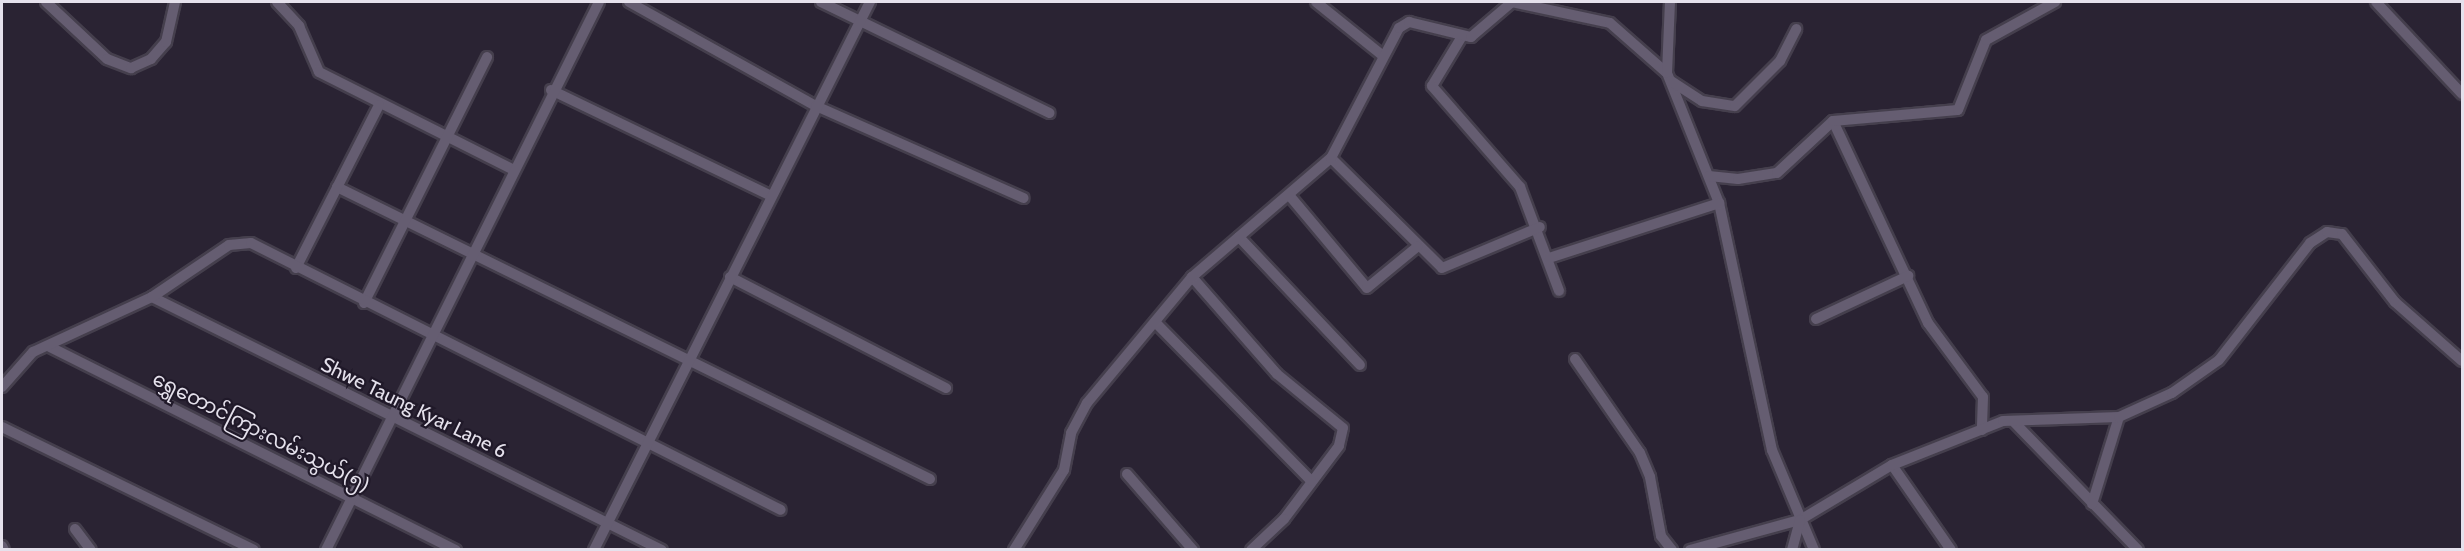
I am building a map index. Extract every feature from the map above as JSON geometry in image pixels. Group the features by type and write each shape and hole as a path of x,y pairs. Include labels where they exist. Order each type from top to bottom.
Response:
{"street":[{"path":"46,2 107,59 131,68 151,59 166,42 175,2"},
{"path":"277,2 299,26 319,72 379,105 512,169"},
{"path":"326,549 551,90 599,2"},
{"path":"629,2 816,106 1024,198"},
{"path":"820,2 1050,113"},
{"path":"594,549 858,20 870,2"},
{"path":"1316,2 1382,55"},
{"path":"1014,549 1064,470 1071,433 1087,403 1192,277 1331,158 1382,55 1409,22 1461,39 1471,37 1512,2 1610,23 1669,77 1702,100 1735,106 1780,61 1796,29"},
{"path":"1670,2 1669,77 1719,203 1772,450 1814,549"},
{"path":"1709,176 1738,179 1777,173 1833,121 1958,110 1986,40 2021,26 2055,2"},
{"path":"2376,2 2463,94"},
{"path":"1461,39 1432,86 1521,187 1540,228 1560,291"},
{"path":"364,303 487,57"},
{"path":"551,90 771,196"},
{"path":"296,268 379,105"},
{"path":"1833,121 1908,276 1928,323 1983,397 1982,430"},
{"path":"1331,158 1433,264 1451,267 1540,228"},
{"path":"337,187 930,479"},
{"path":"1289,195 1358,284 1367,288 1417,247"},
{"path":"1549,258 1719,203"},
{"path":"1690,549 1800,520 1892,465 1982,430 2014,422 2119,417 2196,379 2219,360 2310,243 2327,232 2342,234 2395,302 2463,362"},
{"path":"1239,237 1360,365"},
{"path":"2,387 33,352 152,297 239,242 648,442 781,510"},
{"path":"1816,319 1908,276"},
{"path":"730,277 945,388"},
{"path":"1192,277 1277,374 1343,428 1339,446 1284,519 1251,549"},
{"name":"Shwe Taung Kyar Lane 6","path":"152,297 390,417 662,549"},
{"path":"1155,322 1311,481"},
{"name":"ရွှေတောင်ကြားလမ်းသွယ်(၅)","path":"50,346 456,549"},
{"path":"1575,359 1640,453 1650,477 1661,536 1672,549"},
{"path":"2092,504 2119,417"},
{"path":"2014,422 2138,549"},
{"path":"2,427 254,549"},
{"path":"1892,465 1951,549"},
{"path":"1127,474 1193,549"},
{"path":"1792,549 1800,520"},
{"path":"75,529 92,549"}]}
